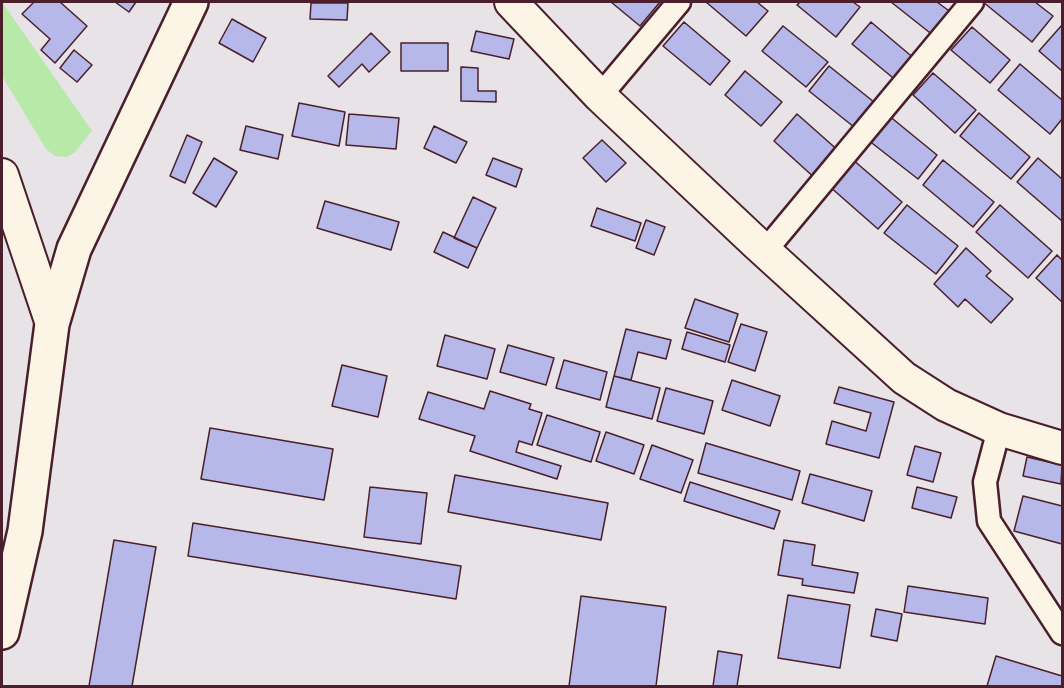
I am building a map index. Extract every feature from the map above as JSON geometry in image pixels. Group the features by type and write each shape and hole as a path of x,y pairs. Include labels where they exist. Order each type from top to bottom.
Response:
{"main road":[{"path":"2,632 25,531 52,324 74,249 191,2"},
{"path":"516,3 600,96 904,378 946,405 999,429 1062,447"},
{"path":"2,175 52,324"}],"street":[{"path":"600,96 679,2"},
{"path":"765,251 972,2"},
{"path":"999,429 985,482 989,521 1062,633"}],"green space":[{"path":"2,2 92,131 75,152 67,157 55,156 46,149 2,76"}],"building":[{"path":"34,2 60,2 87,26 55,63 41,50 50,39 22,14"},
{"path":"115,2 136,2 129,12"},
{"path":"611,2 660,2 640,26"},
{"path":"706,2 757,2 768,11 746,36"},
{"path":"800,2 853,2 860,7 836,37 797,5"},
{"path":"891,2 937,2 952,13 934,36"},
{"path":"983,2 1035,2 1053,16 1032,42"},
{"path":"311,3 348,3 347,20 310,19"},
{"path":"232,19 266,38 253,62 219,43"},
{"path":"684,22 730,61 710,85 663,46"},
{"path":"871,22 916,60 898,82 852,44"},
{"path":"1062,25 1062,71 1039,51"},
{"path":"783,26 828,62 806,87 762,51"},
{"path":"972,27 1010,60 990,83 951,50"},
{"path":"476,31 514,39 509,59 471,51"},
{"path":"371,33 390,52 369,72 362,64 339,87 328,76"},
{"path":"401,43 448,43 448,71 401,71"},
{"path":"74,50 92,65 77,82 60,68"},
{"path":"1020,64 1062,100 1062,119 1050,134 998,90"},
{"path":"829,66 879,106 859,131 809,91"},
{"path":"461,67 478,68 478,91 496,91 496,102 461,101"},
{"path":"745,71 782,102 761,126 725,95"},
{"path":"933,73 976,110 955,133 913,95"},
{"path":"299,103 345,112 339,146 292,136"},
{"path":"979,113 1030,157 1011,179 960,136"},
{"path":"349,114 399,118 396,149 346,145"},
{"path":"797,114 841,153 817,180 774,141"},
{"path":"888,115 937,155 918,179 868,140"},
{"path":"246,126 283,135 278,159 240,150"},
{"path":"434,126 467,142 456,163 424,148"},
{"path":"187,135 202,142 185,183 170,176"},
{"path":"602,140 626,163 606,182 583,158"},
{"path":"214,158 237,172 216,207 193,193"},
{"path":"493,158 522,169 516,187 486,175"},
{"path":"1038,158 1062,179 1062,221 1017,182"},
{"path":"852,159 902,202 878,229 829,186"},
{"path":"943,160 994,202 973,227 923,185"},
{"path":"473,197 496,208 477,248 454,238"},
{"path":"325,201 399,222 391,250 317,228"},
{"path":"907,205 958,246 936,274 884,233"},
{"path":"1000,205 1052,251 1028,278 976,232"},
{"path":"597,208 641,223 635,241 591,226"},
{"path":"646,220 665,227 654,255 636,248"},
{"path":"443,232 477,248 468,268 434,252"},
{"path":"966,248 991,271 986,276 1013,299 991,323 965,299 958,307 934,284"},
{"path":"1057,255 1062,260 1062,302 1036,278"},
{"path":"695,299 738,314 729,342 685,328"},
{"path":"741,324 767,332 755,371 728,362"},
{"path":"626,329 671,340 666,359 638,352 631,380 614,376"},
{"path":"687,332 730,345 725,362 682,349"},
{"path":"445,335 495,349 487,379 437,366"},
{"path":"508,345 554,358 546,385 500,372"},
{"path":"564,360 607,372 600,400 556,388"},
{"path":"342,365 387,376 378,417 332,406"},
{"path":"614,376 660,388 652,419 606,407"},
{"path":"732,380 780,396 770,426 722,410"},
{"path":"839,387 894,402 879,458 826,444 832,421 866,431 871,413 834,403"},
{"path":"666,388 713,401 704,434 657,421"},
{"path":"490,391 531,404 529,409 542,413 532,445 519,441 516,452 561,466 557,479 470,451 475,436 419,419 428,392 484,409"},
{"path":"547,415 600,432 591,462 537,445"},
{"path":"210,428 333,449 324,500 201,479"},
{"path":"606,432 644,445 634,474 596,461"},
{"path":"706,443 800,471 792,500 698,473"},
{"path":"652,445 693,460 681,493 640,479"},
{"path":"915,446 941,453 933,482 907,475"},
{"path":"1027,457 1062,465 1061,484 1023,476"},
{"path":"810,474 872,491 864,521 802,503"},
{"path":"455,475 608,503 601,540 448,512"},
{"path":"690,482 780,511 774,529 684,501"},
{"path":"370,487 427,493 421,544 364,537"},
{"path":"917,487 957,497 951,518 912,508"},
{"path":"1023,496 1062,506 1062,544 1014,531"},
{"path":"193,523 461,566 456,599 188,556"},
{"path":"114,540 156,547 132,686 89,686"},
{"path":"784,540 815,545 812,565 858,573 854,593 802,585 803,579 778,575"},
{"path":"908,586 988,598 985,624 904,612"},
{"path":"788,595 850,605 840,668 778,658"},
{"path":"581,596 666,607 656,686 569,686"},
{"path":"876,609 902,614 897,641 871,636"},
{"path":"718,651 742,655 737,686 713,686"},
{"path":"996,656 1062,676 1062,686 987,686"}]}
